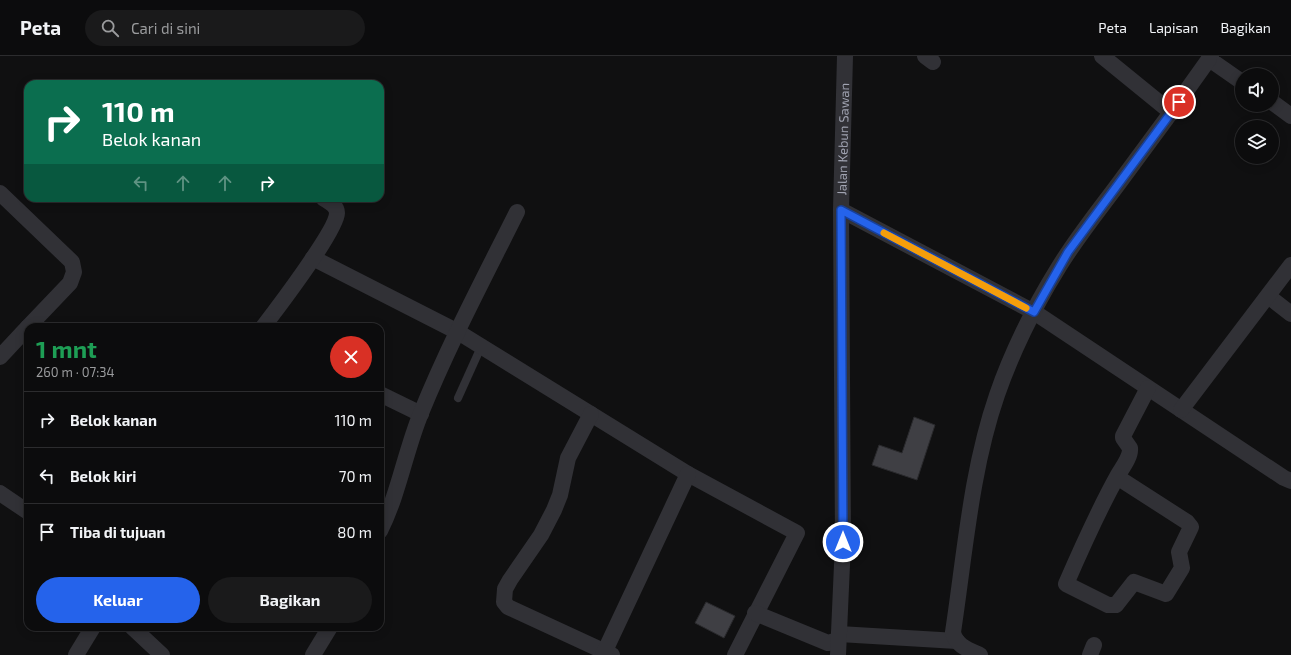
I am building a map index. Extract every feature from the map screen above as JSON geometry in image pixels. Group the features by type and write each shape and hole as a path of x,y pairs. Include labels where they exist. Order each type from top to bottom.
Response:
{"street":[{"name":"Jalan Kebun Sawan","path":"836,643 843,542 841,210 845,56"},
{"path":"1102,56 1172,113"},
{"path":"974,654 957,641 953,632 975,484 987,425 1008,368 1034,312 1068,252 1172,113 1210,57 1235,77"},
{"path":"1279,107 1291,116"},
{"path":"0,193 72,262 74,272 70,283 32,323"},
{"path":"266,323 313,258 337,214 333,204 330,202"},
{"path":"841,210 1034,312 1284,478 1291,481"},
{"path":"384,514 399,487 421,414 469,339 517,212"},
{"path":"313,258 469,339 688,474 797,533 735,655"},
{"path":"1181,410 1291,265"},
{"path":"1268,296 1291,314"},
{"path":"0,357 24,331"},
{"path":"1117,477 1188,522 1191,527 1179,552 1182,568 1166,594 1134,582 1116,605 1108,605 1066,584 1092,526 1117,477 1131,451 1123,436 1148,388"},
{"path":"384,396 421,414"},
{"path":"591,414 568,458 560,495 554,510 505,590 504,602 508,607 606,654 688,474"},
{"path":"0,492 24,509"},
{"path":"755,613 807,634 836,643 957,641"},
{"path":"76,655 91,631"},
{"path":"136,631 162,655"},
{"path":"313,655 328,631"}],"lane":[{"path":"458,398 469,339"}],"building":[{"path":"914,417 935,425 917,480 872,465 879,445 902,453"},
{"path":"706,602 735,616 724,638 695,623"}],"slow traffic":[{"path":"884,233 1026,308"}],"route":[{"path":"843,542 841,210 1034,312 1068,252 1179,102"}]}
